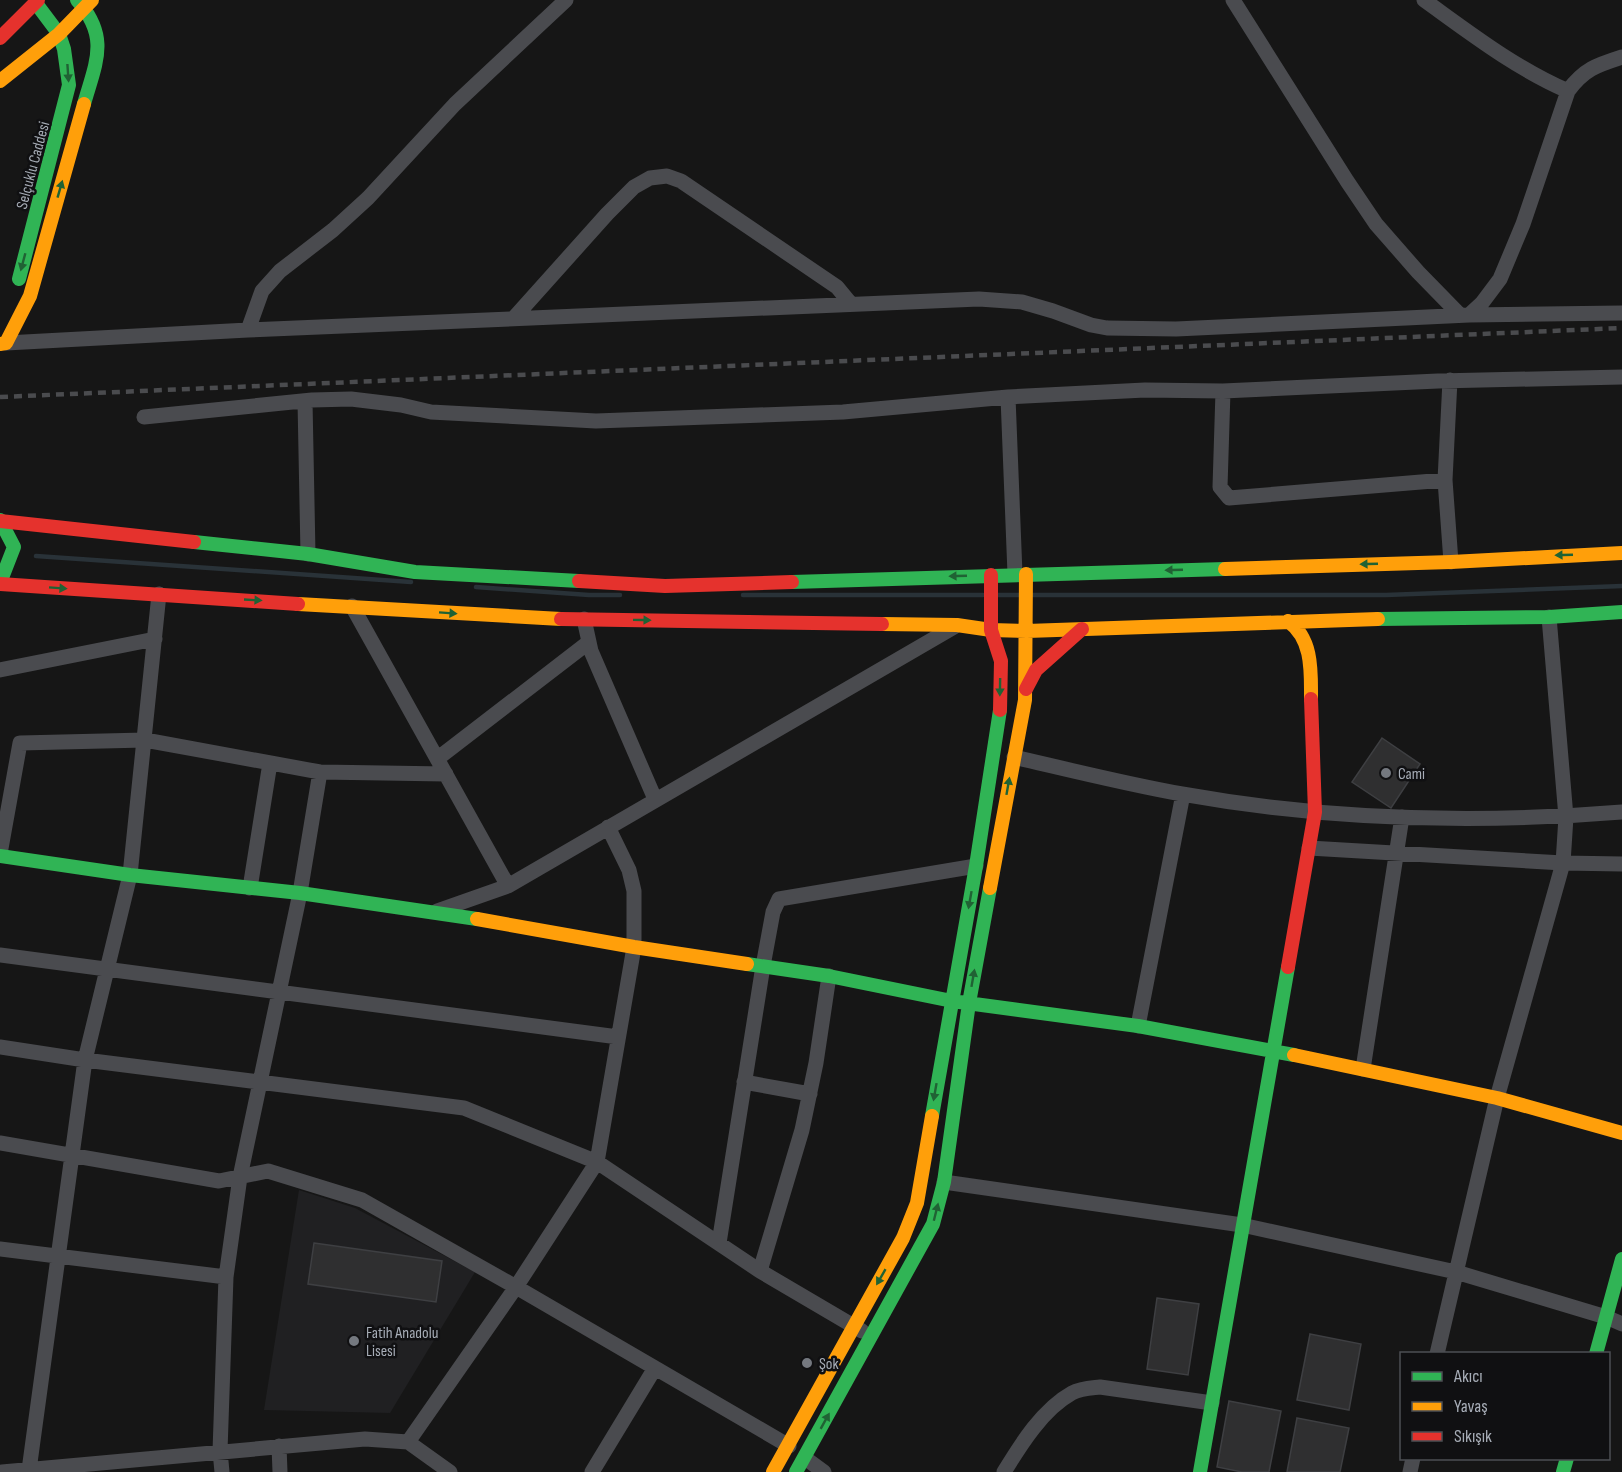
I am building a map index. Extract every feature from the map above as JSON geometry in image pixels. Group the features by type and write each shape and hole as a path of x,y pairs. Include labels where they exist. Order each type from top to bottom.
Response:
{"street":[{"path":"248,330 262,291 280,272 333,230 368,198 454,104 566,0"},
{"path":"1233,0 1376,224 1418,272 1465,315"},
{"path":"1424,0 1498,53 1545,81 1568,91"},
{"path":"0,38 37,1"},
{"name":"Selçuklu Caddesi","path":"3,343 67,95 68,64 59,34 37,1"},
{"path":"0,81 59,34 85,3 99,30 96,63 30,297 3,343"},
{"path":"0,30 19,19"},
{"path":"1465,315 1482,303 1500,279 1523,224 1568,91 1577,78 1587,70 1622,57"},
{"path":"513,319 634,187 650,178 667,176 681,181 837,287 851,304"},
{"path":"3,343 248,330 979,299 1022,302 1090,325 1107,328 1176,329 1465,315 1622,313"},
{"path":"144,417 304,401 351,399 401,405 431,412 596,421 843,412 1008,397 1145,390 1223,391 1450,381 1622,377"},
{"path":"1450,381 1445,480 1451,562"},
{"path":"1223,391 1220,487 1229,498 1445,480"},
{"path":"796,1472 933,1224 944,1182 969,1003 1025,690 1027,625 1008,397"},
{"path":"304,401 308,554"},
{"path":"0,521 308,554 415,572 665,586 991,581 1622,553"},
{"path":"0,521 14,547 0,584 530,618 957,625 991,623 1083,629 1334,619 1549,617 1622,612"},
{"path":"773,1472 853,1324 903,1238 917,1203 976,866 1000,712 1001,661 991,623 991,581"},
{"path":"29,1470 85,1060 130,875 159,594"},
{"path":"352,606 508,886"},
{"path":"1437,1352 1497,1098 1563,863 1566,817 1549,617"},
{"path":"584,619 591,651 655,799"},
{"path":"1200,1472 1315,812 1316,645 1334,619"},
{"path":"1288,621 1316,645"},
{"path":"435,912 508,886 957,625"},
{"path":"1025,690 1036,670 1083,629"},
{"path":"0,670 155,639"},
{"path":"437,759 589,642"},
{"path":"446,774 320,771 145,741 20,743 0,855 130,875 300,893 435,912 634,947 829,976 952,1001 1138,1026 1273,1050 1497,1098 1622,1133"},
{"path":"1014,757 1183,794 1315,812 1402,818 1566,817 1622,812"},
{"path":"250,888 270,763"},
{"path":"222,1472 220,1451 226,1277 240,1177 300,893 320,771"},
{"path":"1138,1026 1183,794"},
{"path":"1363,1069 1402,818"},
{"path":"408,1442 516,1287 597,1162 634,947 634,891 629,870 608,826"},
{"path":"1309,848 1563,863 1622,864"},
{"path":"719,1243 763,966 773,912 779,899 976,866"},
{"path":"0,955 618,1037"},
{"path":"760,1271 802,1130 816,1063 829,976"},
{"path":"0,1047 85,1060 464,1108 597,1162 760,1271 853,1324 872,1338"},
{"path":"744,1082 810,1094"},
{"path":"0,1143 219,1181 268,1171 362,1200 789,1446"},
{"path":"944,1182 1242,1225 1456,1272 1606,1317 1622,1324"},
{"path":"0,1249 226,1277"},
{"path":"1596,1352 1622,1259"},
{"path":"592,1472 655,1368"},
{"path":"1004,1472 1046,1413 1072,1392 1100,1387 1212,1403"},
{"path":"2,1472 365,1439 408,1442 450,1472"},
{"path":"279,1446 280,1472"},
{"path":"805,1458 824,1472"}],"shaded area":[{"name":"Fatih Anadolu Lisesi","path":"299,1190 355,1208 475,1272 390,1413 264,1410"}],"building":[{"name":"Cami","path":"1382,738 1420,764 1391,808 1352,782"},
{"path":"314,1243 442,1261 436,1302 308,1284"},
{"path":"1157,1298 1199,1304 1188,1375 1147,1369"},
{"path":"1310,1334 1361,1344 1349,1410 1297,1400"},
{"path":"1229,1401 1281,1411 1269,1472 1242,1472 1217,1467"},
{"path":"1297,1418 1349,1428 1340,1472 1287,1472"}],"waterway":[{"path":"36,556 411,582"},
{"path":"1031,595 1386,595 1622,586"},
{"path":"476,587 620,595"},
{"path":"743,595 983,595"},
{"path":"998,595 1019,595"}],"railway":[{"path":"0,397 1622,328"}],"traffic: fast":[{"path":"77,0 94,26 97,38 96,62 84,104"},
{"path":"19,279 69,85 64,49 59,34 35,2"},
{"path":"0,520 14,547 0,583"},
{"path":"194,542 308,554 415,572 579,581"},
{"path":"792,582 1225,569"},
{"path":"1378,619 1549,617 1622,612"},
{"path":"932,1116 976,866 1000,710"},
{"path":"0,856 130,875 300,893 477,919"},
{"path":"796,1472 933,1224 944,1182 969,1003 990,888"},
{"path":"747,964 829,976 952,1001 1138,1026 1294,1055"},
{"path":"1200,1472 1288,967"},
{"path":"1597,1352 1622,1259"},
{"path":"1563,1472 1566,1460"}],"traffic: slow":[{"path":"0,81 59,34 92,0"},
{"path":"0,344 6,343 30,296 84,104"},
{"path":"1225,569 1451,562 1622,553"},
{"path":"990,888 1025,700 1026,574"},
{"path":"298,604 561,619"},
{"path":"882,624 957,625 991,630 1027,631 1378,619"},
{"path":"1288,621 1302,637 1309,656 1311,699"},
{"path":"477,919 634,947 747,964"},
{"path":"1294,1055 1497,1098 1622,1133"},
{"path":"773,1472 903,1238 917,1203 932,1116"}],"traffic: jam":[{"path":"0,38 38,0"},
{"path":"0,521 194,542"},
{"path":"991,575 991,630 1001,661 1000,710"},
{"path":"579,581 665,586 792,582"},
{"path":"0,584 298,604"},
{"path":"561,619 882,624"},
{"path":"1026,689 1036,670 1082,629"},
{"path":"1288,967 1315,812 1311,699"}],"place":[{"name":"Cami","path":"1386,773"},
{"name":"Fatih Anadolu Lisesi","path":"354,1341"},
{"name":"Şok","path":"807,1363"}]}
